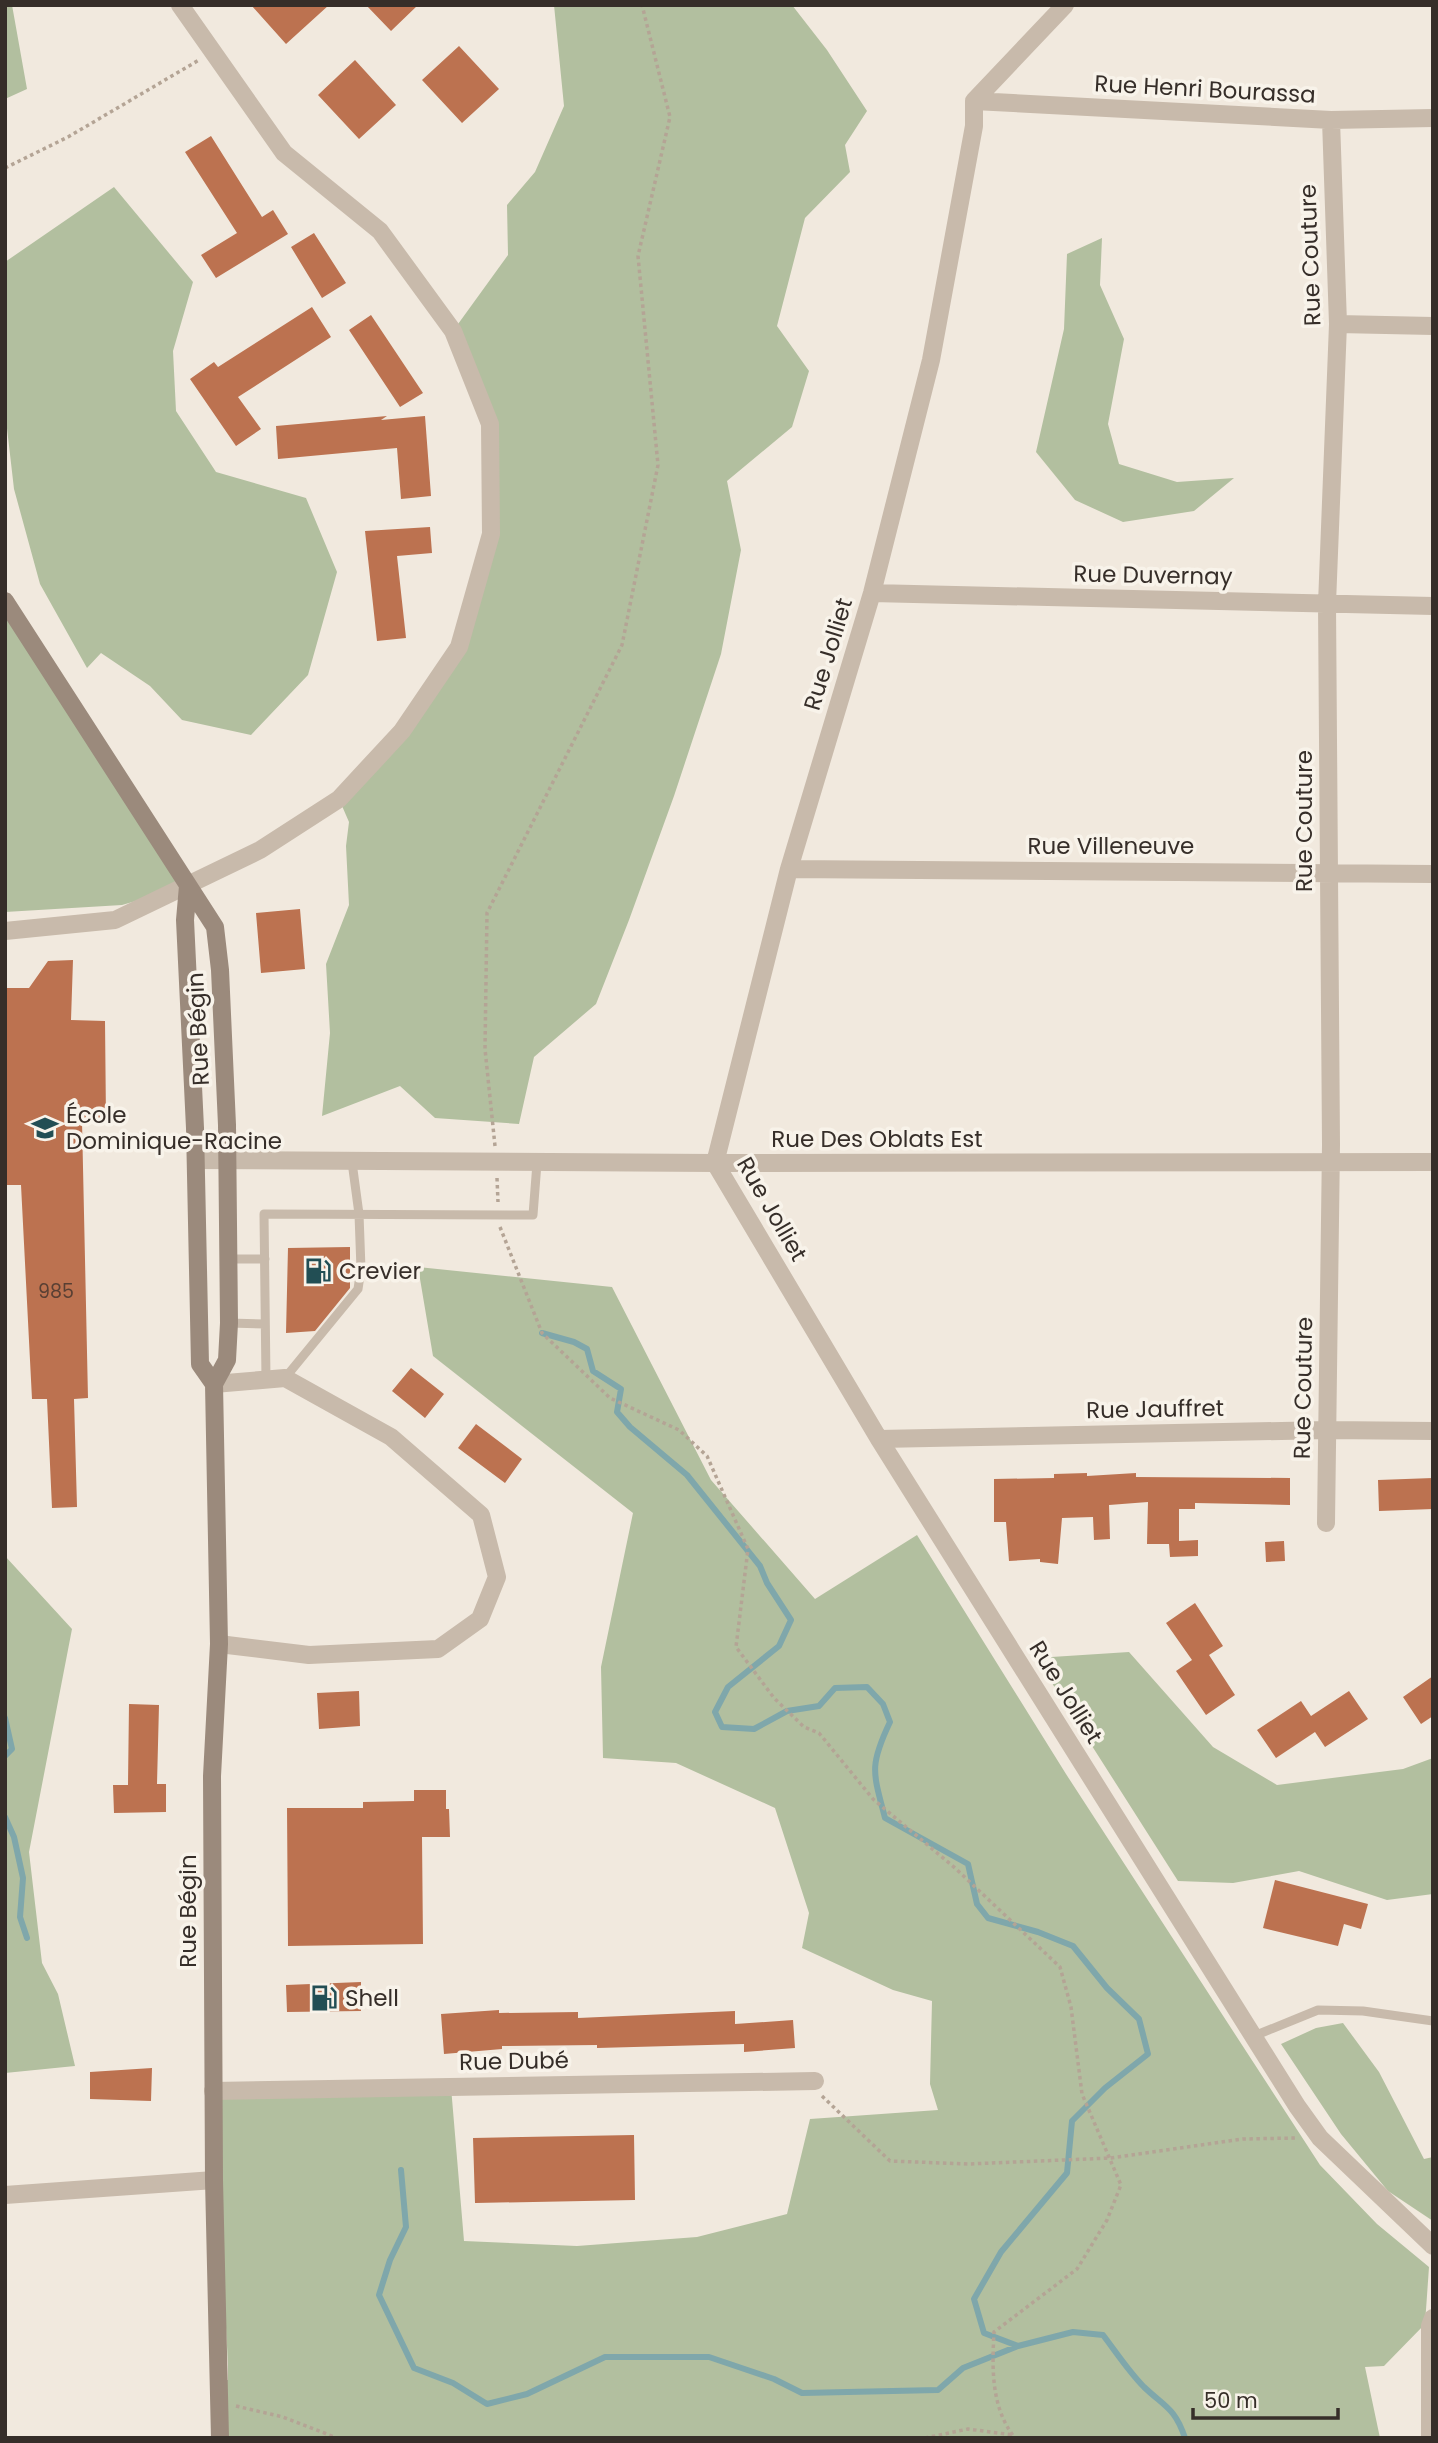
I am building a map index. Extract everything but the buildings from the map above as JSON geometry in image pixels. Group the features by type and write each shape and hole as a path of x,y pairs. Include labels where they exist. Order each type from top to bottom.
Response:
{"street":[{"path":"5,930 115,920 260,850 339,799 402,731 459,647 492,534 490,424 453,331 380,231 284,153 180,5"},
{"path":"974,101 1065,5"},
{"name":"Rue Henri Bourassa","path":"974,101 1331,120 1433,118"},
{"name":"Rue Jolliet","path":"974,101 974,126 931,360 872,593 789,869 715,1163 879,1439 1320,2138 1433,2246"},
{"name":"Rue Couture","path":"1326,1523 1331,1164 1327,604 1338,324 1331,120"},
{"path":"1338,324 1433,326"},
{"name":"Rue Duvernay","path":"872,593 1433,606"},
{"name":"Rue Bégin","path":"5,601 215,927 220,983 227,1161 229,1323 227,1360 214,1384 219,1644 212,1776 213,2091 220,2438"},
{"name":"Rue Villeneuve","path":"789,869 1433,874"},
{"name":"Rue Bégin","path":"188,886 185,920 196,1160 200,1364 214,1384"},
{"name":"Rue Des Oblats Est","path":"196,1160 537,1163 1433,1163"},
{"path":"214,1384 285,1378 391,1437 481,1516 497,1577 481,1619 438,1648 309,1655 219,1644"},
{"name":"Rue Jauffret","path":"879,1439 1327,1430 1433,1432"},
{"name":"Rue Dubé","path":"213,2091 811,2081"},
{"path":"5,2195 214,2180"},
{"name":"Rue Jolliet","path":"1415,2227 1433,2235"},
{"path":"1430,2438 1430,2326 1433,2318"}],"lane":[{"path":"285,1378 358,1289 361,1269 359,1214 352,1162"},
{"path":"265,1379 264,1213 533,1215 537,1163"},
{"path":"228,1259 265,1259"},
{"path":"229,1323 265,1324"},
{"path":"1254,2036 1318,2010 1363,2011 1433,2021"}],"path":[{"path":"642,5 670,117 638,256 658,465 622,645 486,913 485,1049 500,1231 542,1334 610,1398 679,1430 707,1456 748,1549 736,1647 774,1698 804,1727 819,1732 873,1799 956,1868 1060,1966 1071,2007 1082,2094 1121,2185 1107,2220 1077,2269 994,2332 992,2371 997,2401 1014,2436"},
{"path":"5,168 68,137 213,52"},
{"path":"811,2081 890,2161 968,2164 1111,2158 1243,2139 1320,2138"},
{"path":"228,2405 283,2417 337,2438"},
{"path":"925,2438 968,2429 1014,2436"}],"green space":[{"path":"5,5 12,5 27,89 5,99"},
{"path":"554,5 792,5 827,50 867,111 845,145 850,172 805,218 777,326 809,371 792,427 727,481 741,550 721,654 674,796 596,1004 534,1057 519,1124 435,1118 400,1086 322,1116 330,1033 326,964 349,905 346,846 349,822 339,799 459,647 491,534 490,424 453,331 508,255 507,205 535,172 564,106"},
{"path":"114,187 193,282 173,351 176,411 216,472 306,498 337,572 308,675 251,735 182,720 150,686 101,653 87,668 40,584 14,489 5,411 5,262"},
{"path":"1102,238 1100,285 1124,339 1108,424 1119,464 1177,482 1234,478 1194,511 1123,522 1075,500 1036,452 1064,329 1067,254"},
{"path":"5,601 188,886 122,905 5,912"},
{"path":"418,1267 612,1287 711,1480 815,1599 917,1535 1066,1774 1320,2165 1377,2224 1429,2267 1425,2324 1384,2366 1365,2367 1380,2438 220,2438 219,2380 228,2380 228,2364 213,2091 451,2087 464,2241 577,2246 697,2237 787,2214 810,2119 938,2110 930,2084 932,2001 893,1990 802,1948 809,1913 775,1808 676,1763 603,1758 601,1667 633,1513 433,1356"},
{"path":"5,1556 72,1629 29,1852 42,1963 58,1994 75,2066 5,2073"},
{"path":"1129,1652 1213,1747 1277,1785 1403,1769 1433,1758 1433,1894 1387,1900 1299,1871 1233,1883 1178,1881 1036,1658"},
{"path":"1343,2023 1379,2072 1424,2159 1433,2157 1433,2221 1388,2191 1341,2134 1281,2044 1316,2028"}],"waterway":[{"path":"542,1333 574,1342 587,1349 593,1371 621,1389 617,1412 630,1427 687,1475 760,1566 767,1583 791,1620 779,1646 728,1687 715,1712 722,1727 754,1729 787,1711 819,1706 835,1688 867,1687 883,1704 890,1722 879,1749 875,1769 885,1818 968,1864 977,1904 988,1918 1038,1932 1073,1946 1107,1988 1139,2019 1148,2054 1105,2088 1072,2121 1067,2173 1001,2252 974,2299 984,2333 1018,2346"},
{"path":"5,1718 12,1749 5,1756"},
{"path":"5,1817 14,1837 23,1878 20,1917 27,1938"},
{"path":"401,2170 406,2227 390,2260 379,2295 414,2368 453,2383 487,2404 527,2394 605,2357 709,2357 774,2379 802,2393 938,2390 963,2368 1018,2346 1073,2332 1103,2335 1138,2381 1173,2414 1185,2438"}],"place":[{"name":"École Dominique-Racine","path":"45,1128"},
{"name":"Crevier","path":"318,1271"},
{"name":"Shell","path":"324,1998"}]}
